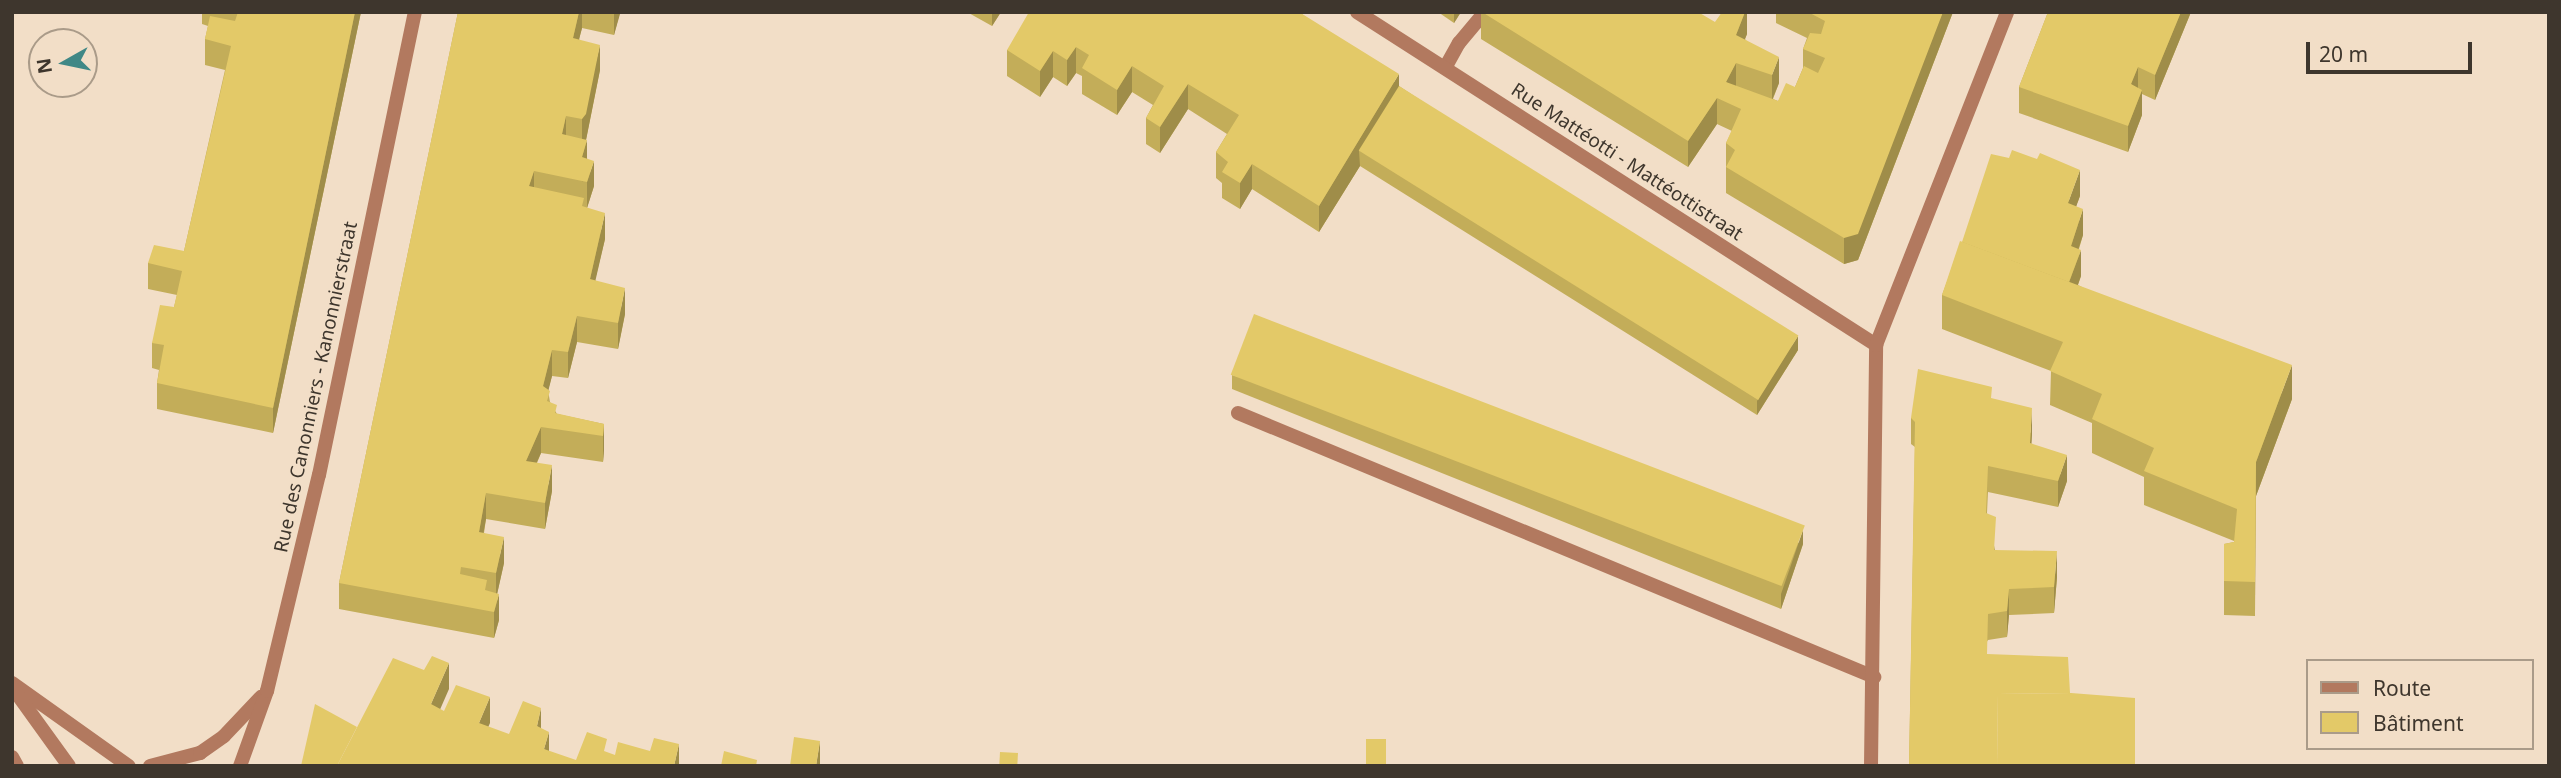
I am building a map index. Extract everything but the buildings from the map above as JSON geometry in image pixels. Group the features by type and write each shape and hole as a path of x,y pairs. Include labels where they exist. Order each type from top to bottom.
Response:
{"street":[{"name":"Rue des Canonniers - Kanonnierstraat","path":"240,766 267,691 319,475 415,12"},
{"name":"Rue Mattéotti - Mattéottistraat","path":"1357,12 1876,345"},
{"path":"1445,68 1459,43 1485,12"},
{"path":"1871,766 1876,345 2007,12"},
{"path":"1238,413 1874,677"},
{"path":"12,685 69,766"},
{"path":"12,685 130,766"},
{"path":"150,766 200,753 224,736 267,691"},
{"path":"12,757 17,766"}]}
